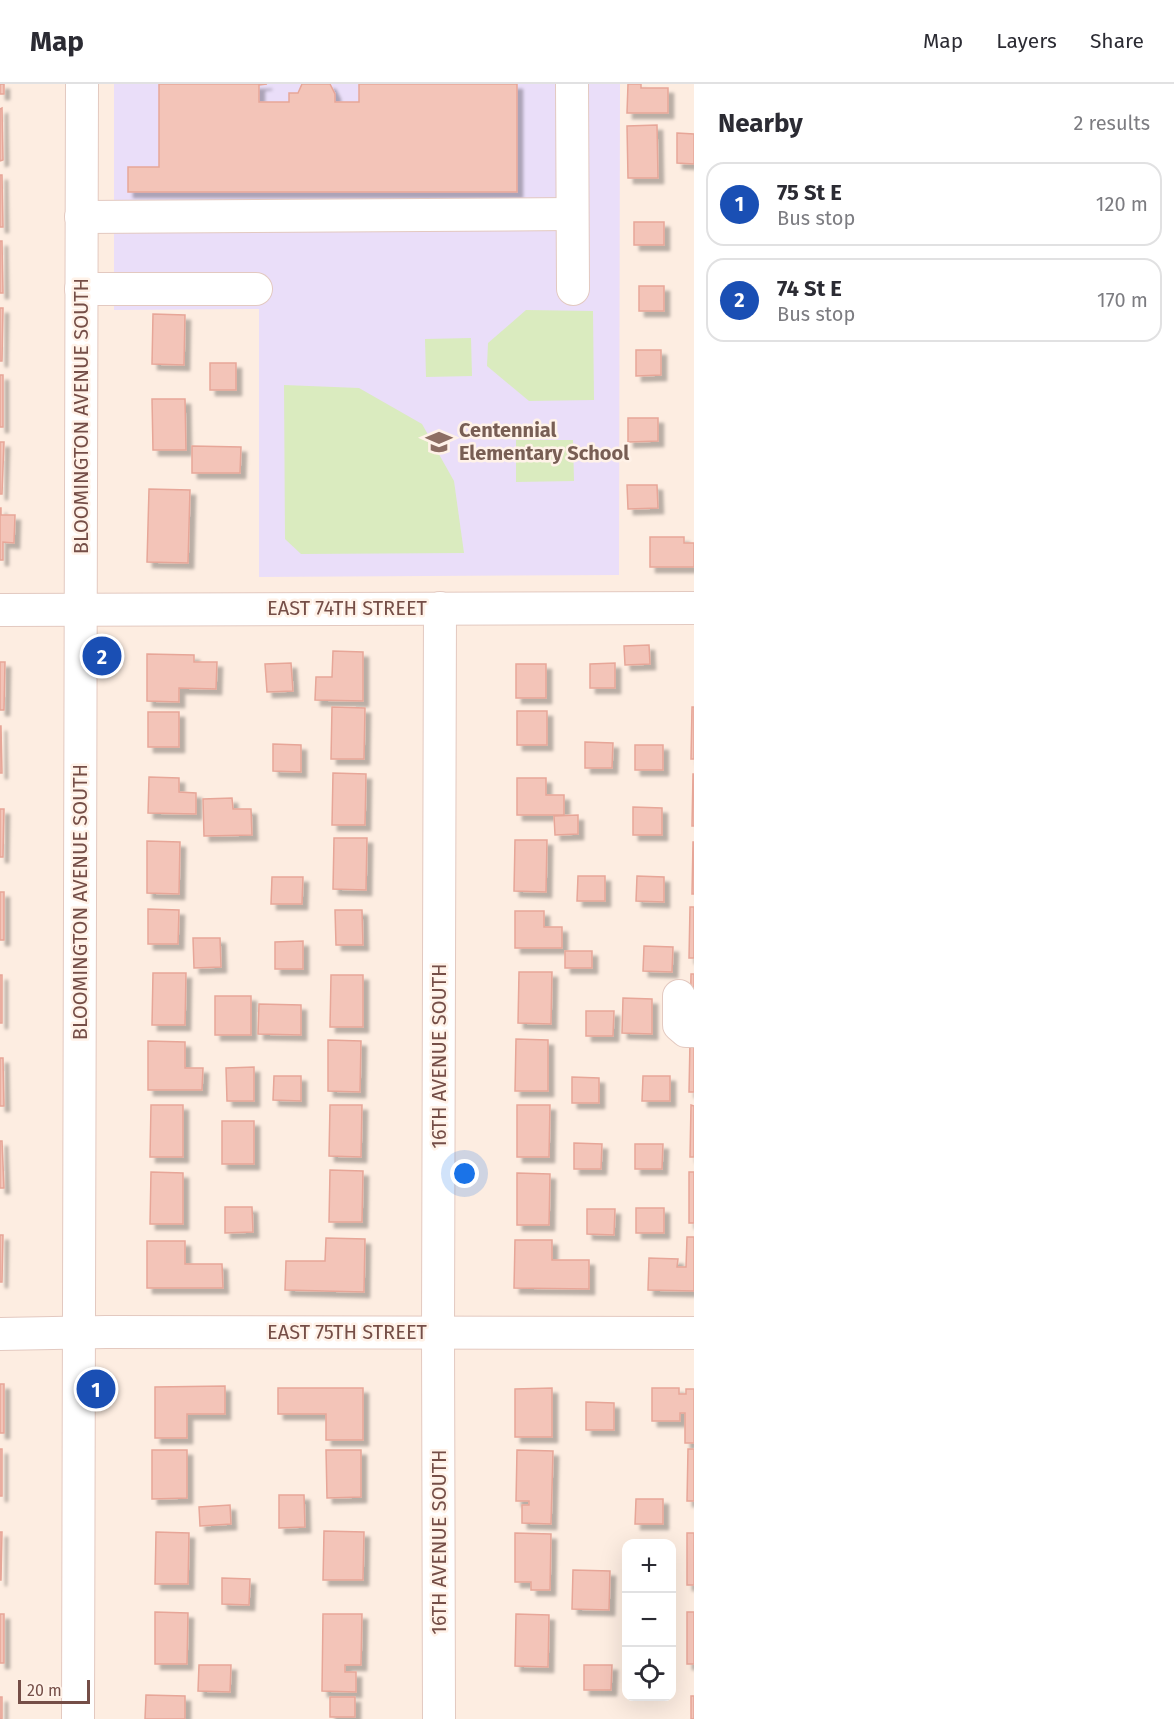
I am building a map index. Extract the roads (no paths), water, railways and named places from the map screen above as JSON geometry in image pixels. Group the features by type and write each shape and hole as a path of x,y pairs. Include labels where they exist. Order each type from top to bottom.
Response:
{"street":[{"name":"BLOOMINGTON AVENUE SOUTH","path":"78,1719 82,84"},
{"path":"572,84 573,289"},
{"path":"81,217 573,214"},
{"path":"81,289 256,289"},
{"name":"16TH AVENUE SOUTH","path":"439,1719 440,608"},
{"name":"EAST 74TH STREET","path":"0,610 694,608"},
{"path":"679,996 679,1025 686,1031 694,1031"},
{"name":"EAST 75TH STREET","path":"0,1334 438,1332 694,1334"}],"place":[{"name":"Centennial Elementary School","path":"439,442"},
{"name":"74 St E","path":"102,656"},
{"name":"75 St E","path":"96,1389"}]}
